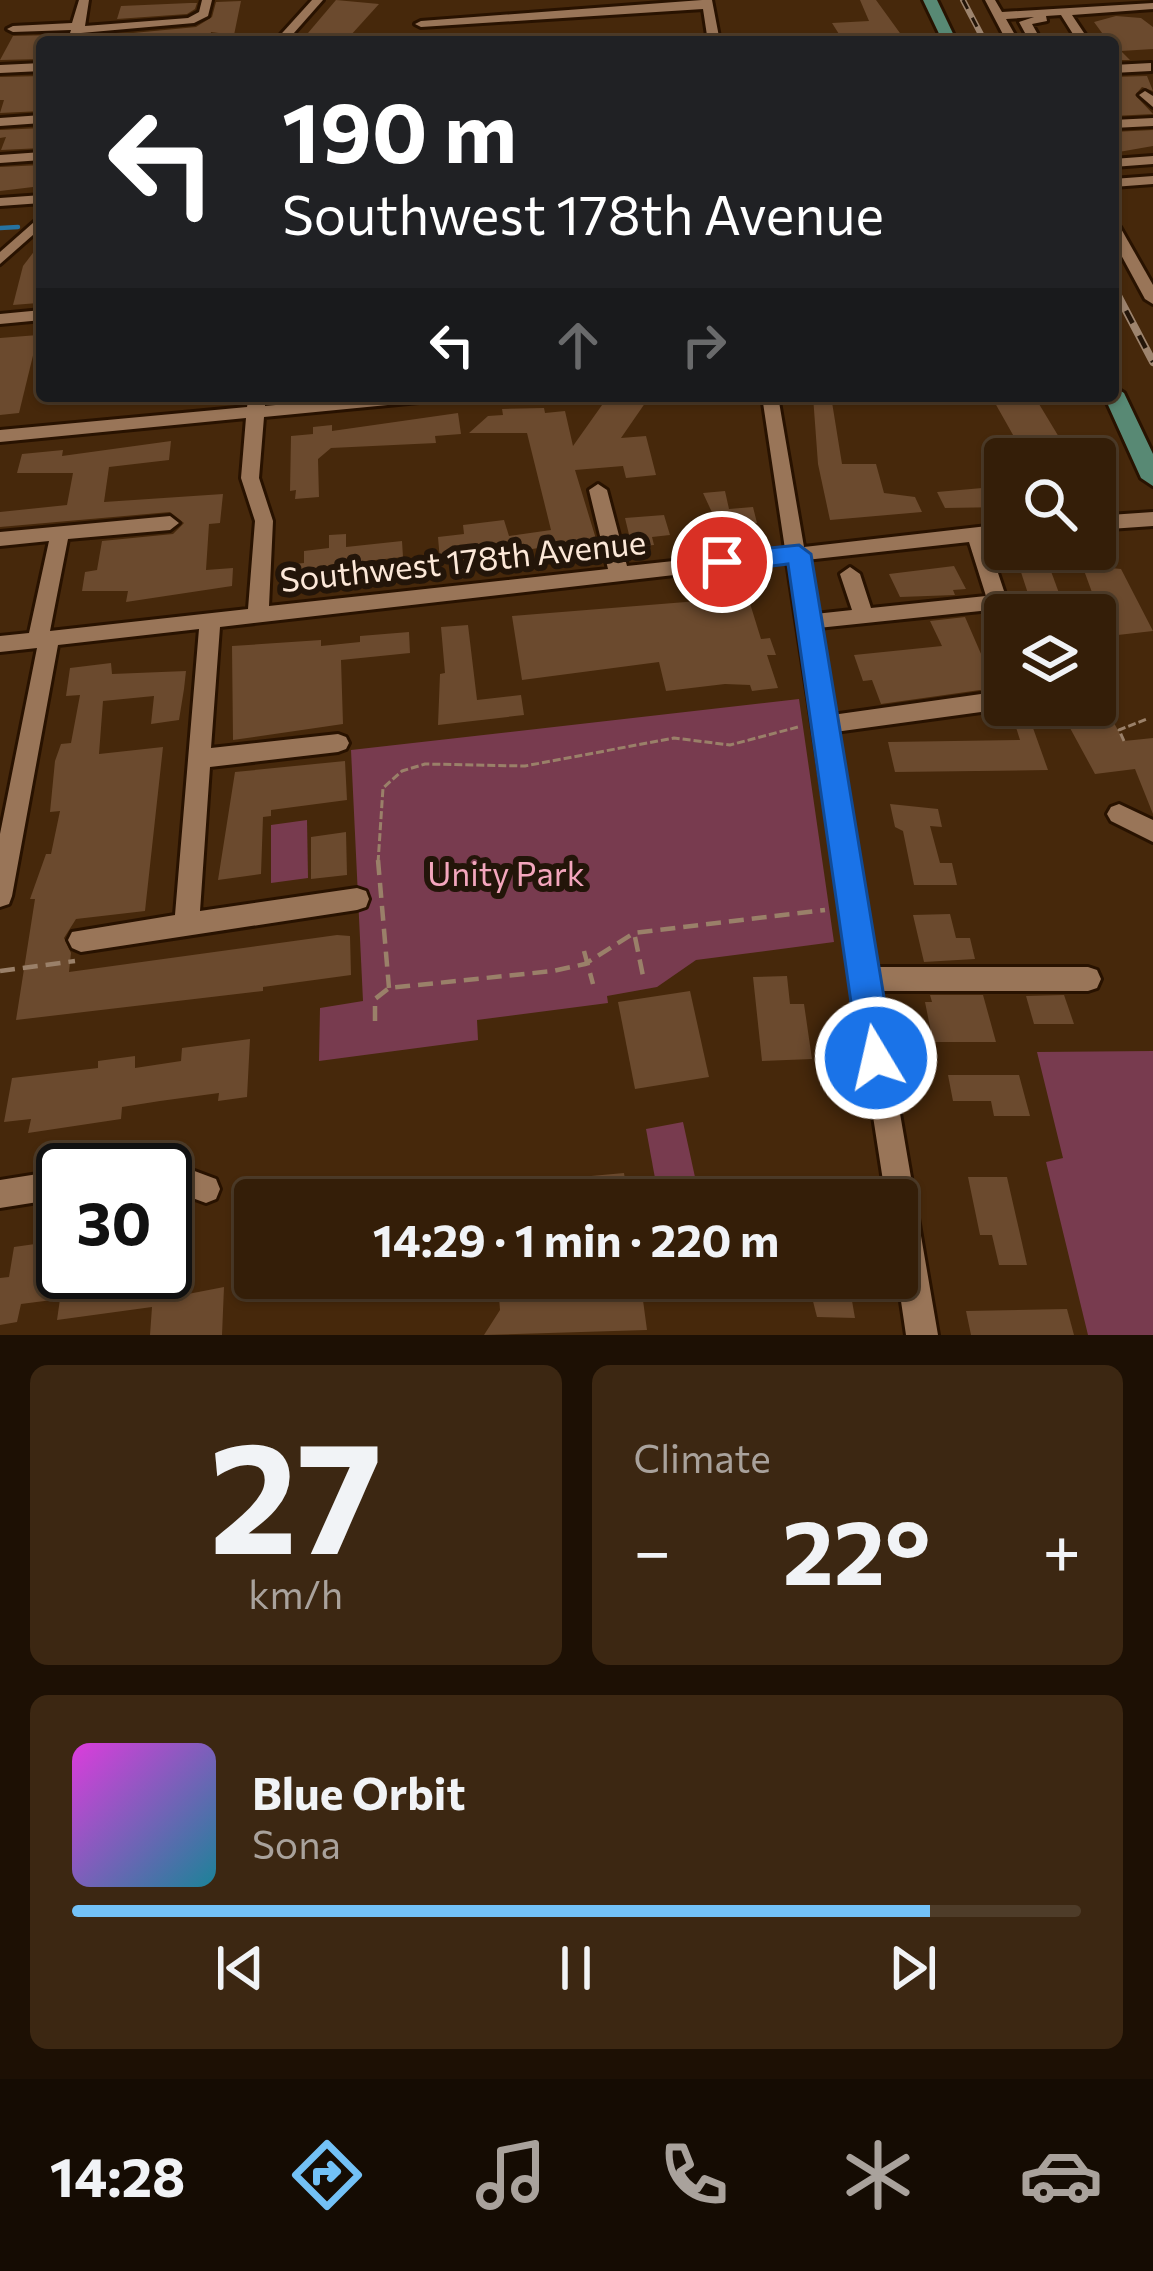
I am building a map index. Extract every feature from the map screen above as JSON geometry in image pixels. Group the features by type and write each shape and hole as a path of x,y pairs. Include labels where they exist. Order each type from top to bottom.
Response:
{"main road":[{"path":"930,0 947,36"},
{"path":"1117,402 1153,478"}],"street":[{"path":"13,29 79,22 190,21 204,14 207,0"},
{"path":"285,36 318,0"},
{"path":"990,0 1010,36"},
{"path":"421,24 707,3 713,36"},
{"path":"1033,36 1025,22 1153,6"},
{"path":"19,16 79,22"},
{"path":"1002,21 1065,18 1084,36"},
{"path":"1002,21 1028,27"},
{"path":"0,69 36,67"},
{"path":"1119,69 1150,67"},
{"path":"0,122 36,116"},
{"path":"1119,124 1153,122"},
{"path":"0,159 36,156"},
{"path":"1119,163 1153,160"},
{"path":"1119,183 1153,180"},
{"path":"0,202 36,200"},
{"path":"0,260 36,225"},
{"path":"1119,238 1153,299"},
{"path":"0,319 36,316"},
{"path":"0,436 299,402"},
{"path":"771,402 922,1335"},
{"path":"256,404 250,478 264,521 258,614"},
{"path":"598,490 620,574"},
{"path":"1116,522 1153,519"},
{"path":"0,539 170,523"},
{"path":"0,896 60,533"},
{"name":"Southwest 178th Avenue","path":"0,644 984,533"},
{"path":"976,534 984,555"},
{"path":"850,574 864,616"},
{"path":"807,622 984,603"},
{"path":"187,920 210,620"},
{"path":"822,725 981,703"},
{"path":"200,759 338,742"},
{"path":"1119,814 1153,832"},
{"path":"80,940 187,920 357,899"},
{"path":"864,979 1088,980"},
{"path":"192,1184 206,1189"},
{"path":"0,1193 36,1188"}],"path":[{"path":"1124,741 1118,730 1136,728 1147,719"},
{"path":"389,988 377,804 399,773 442,762 483,768 550,761 603,747 676,738 738,744 770,728 798,727"},
{"path":"375,1021 375,999 389,988 585,964 634,933 825,910"},
{"path":"634,933 643,976"},
{"path":"0,971 78,960 80,940"},
{"path":"584,950 593,984"}],"green space":[{"name":"Unity Park","path":"799,699 834,942 696,960 657,987 607,996 608,1003 477,1020 478,1040 319,1061 320,1008 363,1001 351,750"},
{"path":"307,820 308,878 271,883 271,825"},
{"path":"1153,1051 1153,1335 1088,1335 1046,1162 1063,1158 1037,1052"},
{"path":"683,1122 695,1179 655,1179 646,1129"}],"building":[{"path":"336,0 379,4 350,36 308,33"},
{"path":"860,0 876,0 902,36 840,36 832,23 869,21"},
{"path":"241,1 234,35 132,36 196,27 212,17 216,2"},
{"path":"197,3 187,14 117,19 121,6"},
{"path":"1116,16 1141,18 1153,27 1153,49 1121,51 1130,60 1119,60 1119,36 1104,36 1094,22"},
{"path":"52,35 36,36 36,59 0,60 13,36"},
{"path":"36,76 36,111 0,113 4,100 0,100 0,77"},
{"path":"1147,76 1153,91 1142,87 1135,95 1153,114 1119,116 1119,77"},
{"path":"36,128 36,148 1,150 6,137 0,138 0,130"},
{"path":"1153,130 1153,146 1119,152 1119,132"},
{"path":"36,165 33,187 0,191 0,167"},
{"path":"36,249 36,303 13,305 23,266"},
{"path":"36,335 19,413 0,415 0,338"},
{"path":"604,402 646,402 621,438 646,436 656,475 626,478 623,466 575,470 596,539 532,549 519,556 440,561 438,537 464,534 463,525 504,520 509,536 551,530 527,433 469,433 488,416 503,415 502,409 565,411 573,446"},
{"path":"813,402 832,402 842,464 876,464 884,493 915,497 922,512 830,520 818,464"},
{"path":"1038,402 1060,438 1015,438 995,403"},
{"path":"458,413 461,434 435,436 436,443 331,448 318,459 319,497 295,499 296,490 290,491 291,436 313,434 313,427 332,425 332,431"},
{"path":"171,441 169,460 109,467 104,502 223,494 220,523 209,524 206,570 233,568 232,586 126,602 128,591 82,591 85,572 97,570 102,541 173,534 184,523 170,512 0,527 0,512 67,505 73,473 17,473 22,454 63,450 62,456"},
{"path":"984,488 984,507 945,508 937,492"},
{"path":"725,491 729,509 753,507 757,523 716,521 703,493"},
{"path":"664,515 670,535 652,537 654,545 632,547 625,518"},
{"path":"346,534 346,547 402,541 403,557 329,565 324,576 294,579 294,564 304,563 304,551 329,548 329,535"},
{"path":"954,566 966,589 953,590 955,595 900,597 889,574"},
{"path":"1121,569 1153,631 1116,635 1116,594 1093,594 1084,570"},
{"path":"1020,570 1051,570 1059,594 1028,594"},
{"path":"748,597 761,639 770,638 776,655 767,655 778,688 752,691 750,685 725,684 666,691 659,662 522,680 512,616"},
{"path":"965,617 984,661 984,691 881,704 872,680 863,681 854,655 942,646 930,621"},
{"path":"468,625 477,700 521,695 524,715 438,725 440,674 445,673 441,627"},
{"path":"409,632 410,653 341,660 343,724 233,740 232,646 321,640 321,646 360,642 360,636"},
{"path":"111,663 112,674 186,671 184,689 179,720 151,724 154,696 103,701 99,754 163,747 145,911 76,919 64,938 71,953 69,972 337,935 350,936 351,975 263,987 263,991 16,1020 35,899 30,899 46,854 51,854 60,811 50,812 55,761 61,744 71,743 80,695 66,696 70,668"},
{"path":"1016,726 1116,726 1124,741 1153,738 1153,814 1135,769 1095,774 1070,728 1033,728 1048,770 895,772 888,742 1020,740"},
{"path":"345,761 347,800 271,810 271,816 263,817 261,874 218,880 235,772"},
{"path":"890,804 938,809 942,827 930,826 940,863 952,863 957,885 914,885 903,831 895,827"},
{"path":"346,832 347,875 311,879 311,837"},
{"path":"950,914 956,938 970,938 975,959 924,962 913,915"},
{"path":"787,976 790,1004 804,1004 812,1059 762,1061 753,977"},
{"path":"690,991 709,1077 635,1089 618,1002"},
{"path":"930,995 983,995 996,1042 933,1042 925,1002 932,1002"},
{"path":"1064,995 1074,1024 1034,1024 1026,996"},
{"path":"250,1039 247,1097 218,1101 219,1093 122,1107 121,1119 28,1133 31,1119 4,1122 12,1078 98,1068 98,1061 135,1056 135,1068 181,1061 182,1048"},
{"path":"948,1075 1019,1075 1030,1116 994,1116 991,1101 953,1101"},
{"path":"624,1173 625,1179 558,1179"},
{"path":"968,1177 1007,1177 1027,1265 999,1265 992,1235 980,1235"},
{"path":"36,1244 36,1299 60,1299 21,1304 17,1322 0,1325 0,1278 9,1277 14,1247"},
{"path":"224,1287 222,1335 150,1335 152,1307 57,1320 60,1299 192,1299 192,1293"},
{"path":"499,1299 643,1299 647,1330 484,1335 500,1310"},
{"path":"812,1299 852,1299 855,1318 817,1317"},
{"path":"1067,1309 1074,1335 971,1335 966,1311"}],"waterway":[{"path":"0,228 18,227"}],"railway":[{"path":"963,0 982,36"},
{"path":"1119,297 1153,362"}],"route":[{"path":"722,562 799,554 876,1058"}]}
